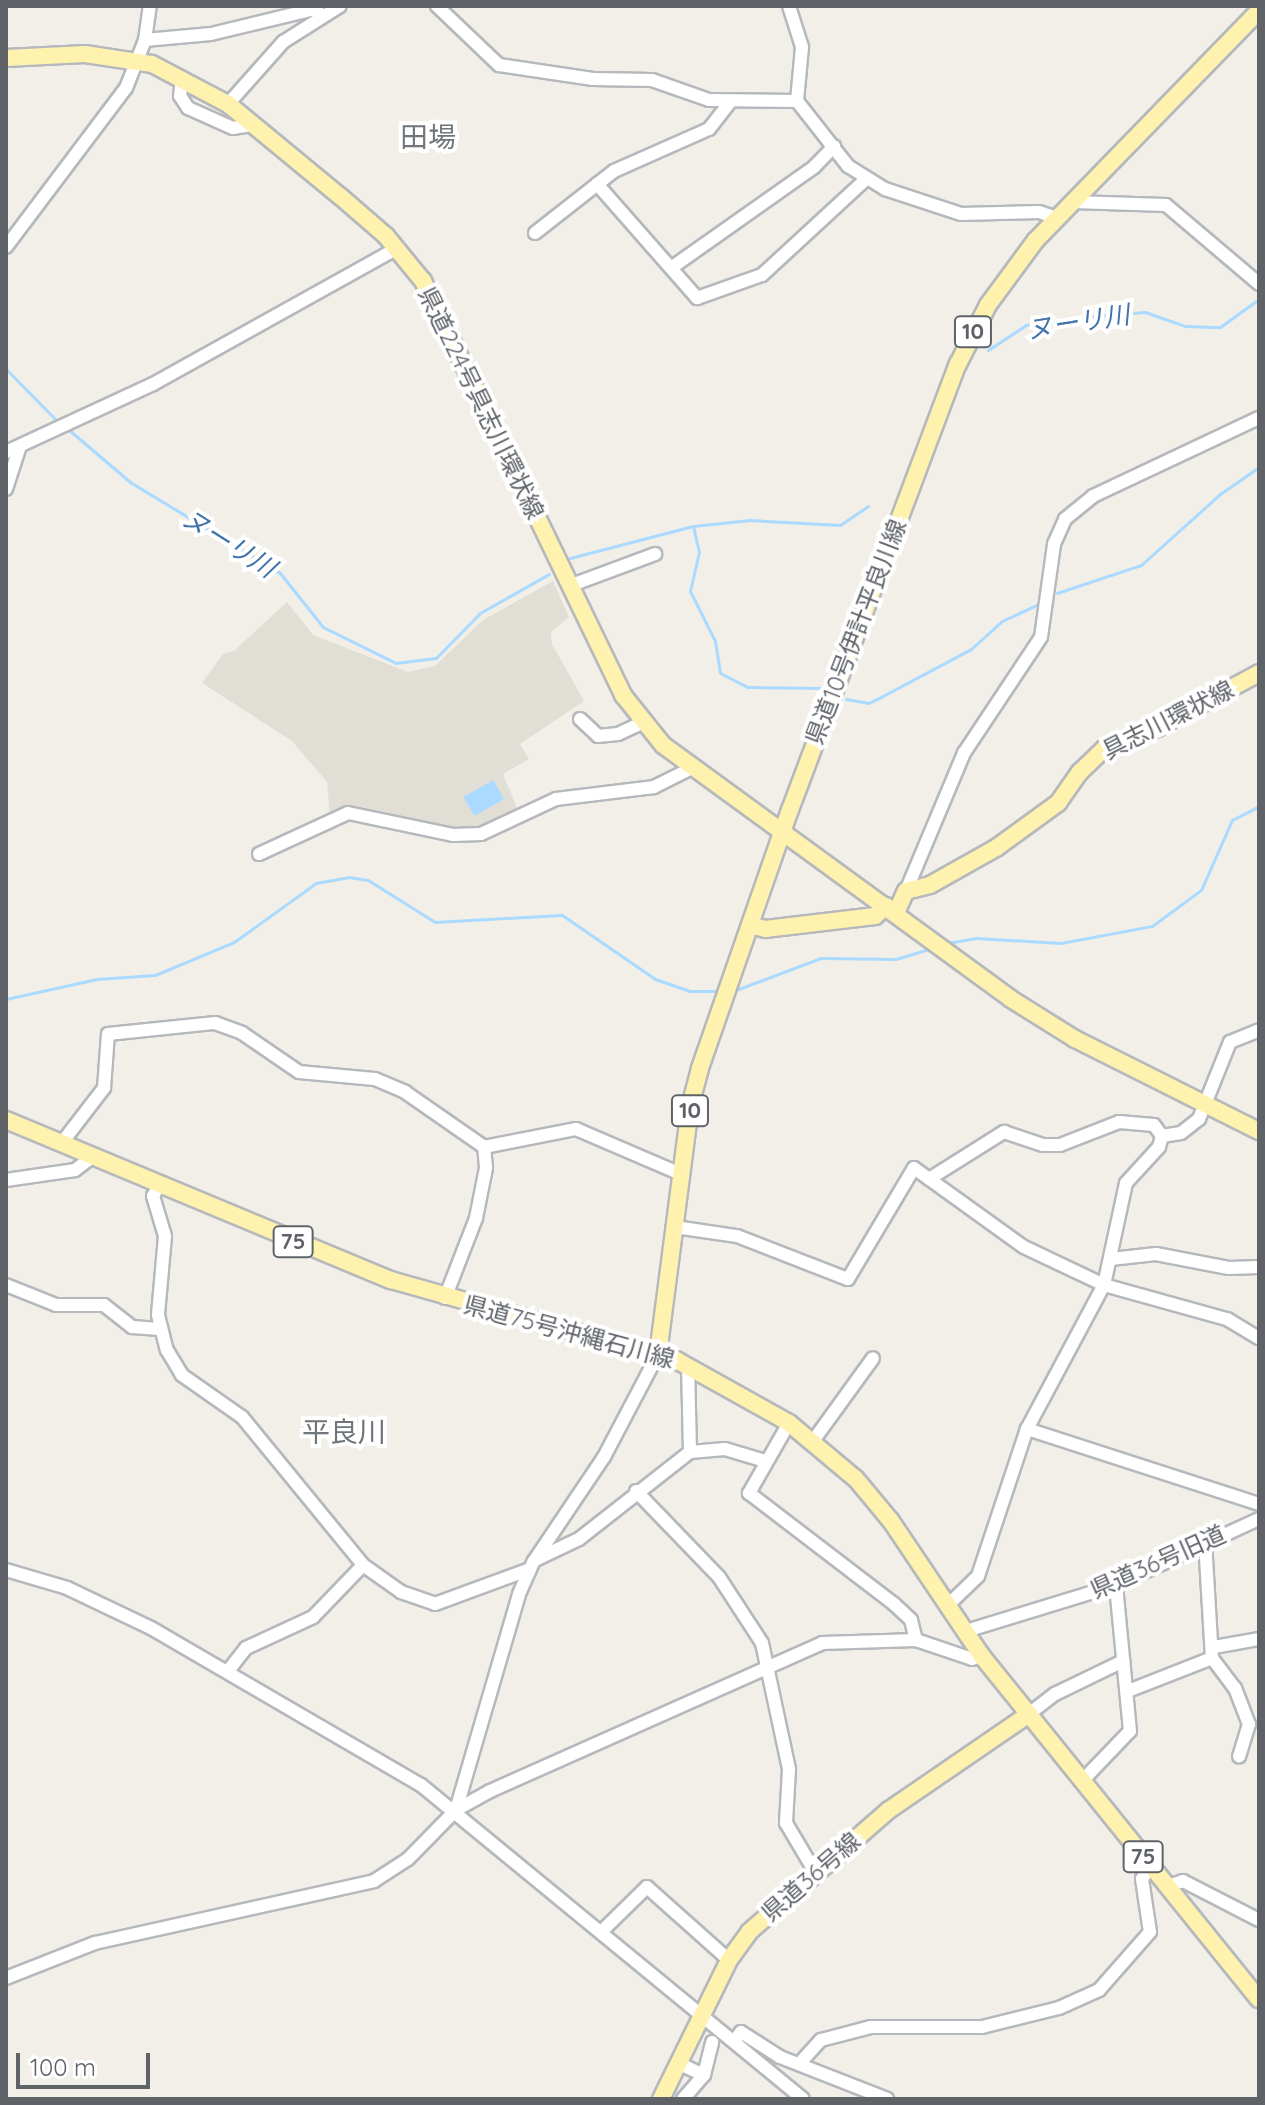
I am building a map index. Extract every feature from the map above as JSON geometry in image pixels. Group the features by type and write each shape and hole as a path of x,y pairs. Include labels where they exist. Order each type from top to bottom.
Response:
{"main road":[{"name":"県道10号伊計平良川線","path":"658,1354 681,1174 700,1068 782,832 958,364 1006,276 1057,218 1259,11"},
{"name":"県道224号具志川環状線","path":"6,58 76,54 136,59 182,78 228,104 397,248 436,304 623,695 642,723 692,768 782,832"},
{"name":"具志川環状線","path":"906,891 930,885 1026,828 1058,803 1105,748 1157,728 1259,673"},
{"path":"782,832 1045,1021 1259,1131"},
{"path":"750,925 765,929 875,916 891,909 906,891"},
{"name":"県道75号沖縄石川線","path":"6,1120 64,1140 300,1245 445,1298 658,1354 688,1365 789,1423 813,1441 891,1521 981,1655 1259,1999"},
{"name":"県道36号線","path":"661,2099 729,1960 761,1920 889,1810 1029,1714"}],"street":[{"path":"6,247 126,88 145,40 150,6"},
{"path":"228,104 283,42 340,6"},
{"path":"437,6 499,65 593,79 652,80 709,100 797,101"},
{"path":"789,6 802,47 797,101 865,180 961,214 1039,212 1057,218"},
{"path":"145,40 211,34 314,9 323,16"},
{"path":"182,78 180,96 188,108 233,128 253,125"},
{"path":"535,233 614,171 709,129 731,101"},
{"path":"671,268 814,167 834,146"},
{"path":"597,184 697,298 751,281 865,180"},
{"path":"1073,202 1166,205 1259,284"},
{"path":"6,489 12,451 153,384 397,248"},
{"path":"906,891 964,753 1041,637 1054,544 1065,519 1093,496 1259,418"},
{"path":"569,586 655,554"},
{"path":"580,719 598,736 618,734 642,723"},
{"path":"259,854 348,813 453,835 481,834 556,799 654,787 692,768"},
{"path":"64,1140 104,1088 108,1034 215,1023 242,1033 299,1072 375,1079 395,1088 484,1147 576,1129 681,1174"},
{"path":"1162,1136 1181,1133 1199,1119 1230,1042 1259,1030"},
{"path":"929,1179 1004,1132 1043,1145 1060,1145 1119,1122 1154,1125 1162,1136"},
{"path":"948,1605 978,1576 1027,1429 1104,1285 1111,1259 1115,1216 1126,1183 1159,1147 1162,1136"},
{"path":"445,1298 476,1218 486,1168 484,1147"},
{"path":"6,1180 75,1170 95,1155"},
{"path":"675,1227 737,1236 848,1279 914,1168 1024,1247 1104,1285 1227,1319 1259,1338"},
{"path":"160,1184 153,1196 165,1236 160,1329 182,1375 242,1417 363,1565 401,1592 435,1604 532,1565 579,1539 636,1491 690,1452 725,1449 765,1461"},
{"path":"1111,1259 1156,1254 1229,1268 1259,1267"},
{"path":"6,1285 56,1305 104,1305 132,1327 160,1329"},
{"path":"456,1810 509,1623 532,1565 604,1457 658,1354"},
{"path":"813,1441 873,1358"},
{"path":"688,1365 690,1452"},
{"path":"789,1423 749,1493 894,1604 911,1620 916,1640"},
{"path":"1027,1429 1259,1504"},
{"path":"636,1491 719,1577 770,1663 789,1769 786,1823 815,1872"},
{"name":"県道36号旧道","path":"966,1631 1116,1585 1224,1531 1259,1519"},
{"path":"1205,1541 1213,1652 1235,1688 1249,1724 1239,1757"},
{"path":"228,1671 246,1648 313,1617 363,1565"},
{"path":"6,1570 105,1604 228,1671 456,1810 803,2099"},
{"path":"1082,1781 1130,1731 1116,1585"},
{"path":"1128,1691 1213,1652 1259,1639"},
{"path":"6,1978 53,1956 109,1940 374,1881 408,1859 456,1810 770,1663 822,1643 916,1640 972,1659 981,1655"},
{"path":"1029,1714 1055,1694 1123,1661"},
{"path":"800,2063 821,2040 871,2027 982,2027 1059,2008 1099,1990 1150,1932 1142,1879 1151,1866"},
{"path":"1168,1886 1183,1881 1259,1920"},
{"path":"602,1931 647,1887 729,1960"},
{"path":"735,2040 741,2032 800,2063 887,2099"},
{"path":"683,2099 704,2075 712,2042"},
{"path":"680,2064 704,2075"}],"shaded area":[{"path":"553,581 569,617 551,632 552,644 584,701 520,744 529,759 503,774 520,815 469,833 330,815 327,782 292,741 202,683 223,654 234,651 287,602 313,635 408,672 435,666 483,620"}],"water":[{"path":"493,780 504,799 475,816 464,797"}],"waterway":[{"name":"ヌーリ川","path":"988,350 1026,325 1093,316 1145,312 1185,326 1220,327 1259,299"},
{"name":"ヌーリ川","path":"6,369 59,423"},
{"name":"ヌーリ川","path":"68,429 130,482 280,573 323,627 396,663 436,658 480,613 549,574"},
{"path":"1057,593 1141,565 1220,494 1259,467"},
{"name":"ヌーリ川","path":"570,558 693,526 750,520 840,525 868,506"},
{"path":"693,526 699,552 690,591 715,641 720,673 747,687 824,688"},
{"path":"846,699 868,703 879,698 971,649 1002,621 1041,603"},
{"path":"948,943 976,938 1061,943 1152,926 1201,890 1232,820 1259,806"},
{"path":"6,999 97,979 155,975 234,942 316,883 349,877 368,880 435,922 562,915 655,979 689,991 721,991"},
{"path":"733,991 821,958 896,959 933,948"}],"district":[{"name":"田場","path":"428,137"},
{"name":"平良川","path":"344,1432"}]}
